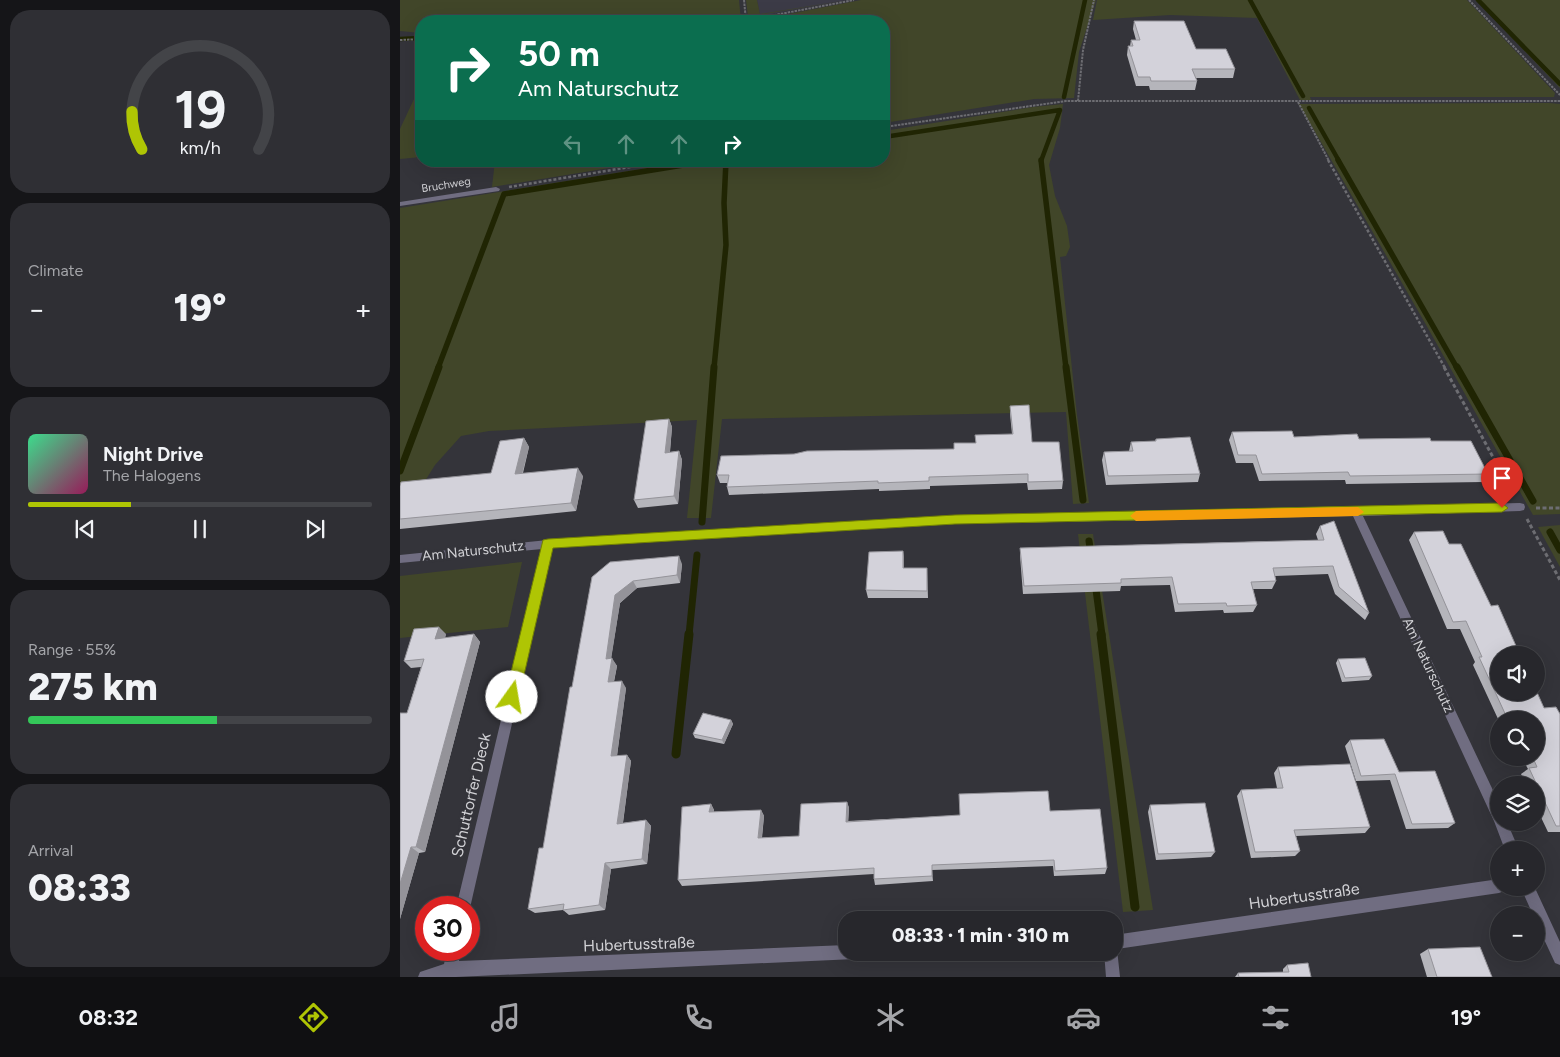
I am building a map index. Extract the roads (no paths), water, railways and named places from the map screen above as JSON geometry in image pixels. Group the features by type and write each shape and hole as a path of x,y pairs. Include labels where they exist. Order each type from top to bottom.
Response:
{"street":[{"name":"Bruchweg","path":"400,204 496,189"},
{"name":"Am Naturschutz","path":"400,559 548,544 955,520 1520,508"},
{"name":"Am Naturschutz","path":"1356,512 1490,799"},
{"name":"Schuttorfer Dieck","path":"466,896 548,544"},
{"name":"Hubertusstraße","path":"1123,941 1490,887"},
{"path":"1532,896 1560,958"},
{"name":"Hubertusstraße","path":"425,977 449,973 838,953"},
{"path":"1112,961 1113,977"}],"waterway":[{"path":"1064,97 1085,0"},
{"path":"1250,0 1303,96"},
{"path":"1478,0 1560,84"},
{"path":"400,39 415,38"},
{"path":"1309,108 1339,161"},
{"path":"890,136 1060,110 1041,161"},
{"path":"1338,160 1457,368"},
{"path":"1041,161 1066,368"},
{"path":"438,368 504,194 671,167"},
{"path":"714,368 726,245 724,203 726,167"},
{"path":"400,471 439,367"},
{"path":"702,522 714,367"},
{"path":"1066,367 1083,500"},
{"path":"1457,367 1533,501"},
{"path":"1550,532 1560,550"},
{"path":"1089,541 1091,554"},
{"path":"689,635 697,555"},
{"path":"1095,582 1102,635"},
{"path":"676,754 689,634"},
{"path":"1101,634 1135,907"}]}
